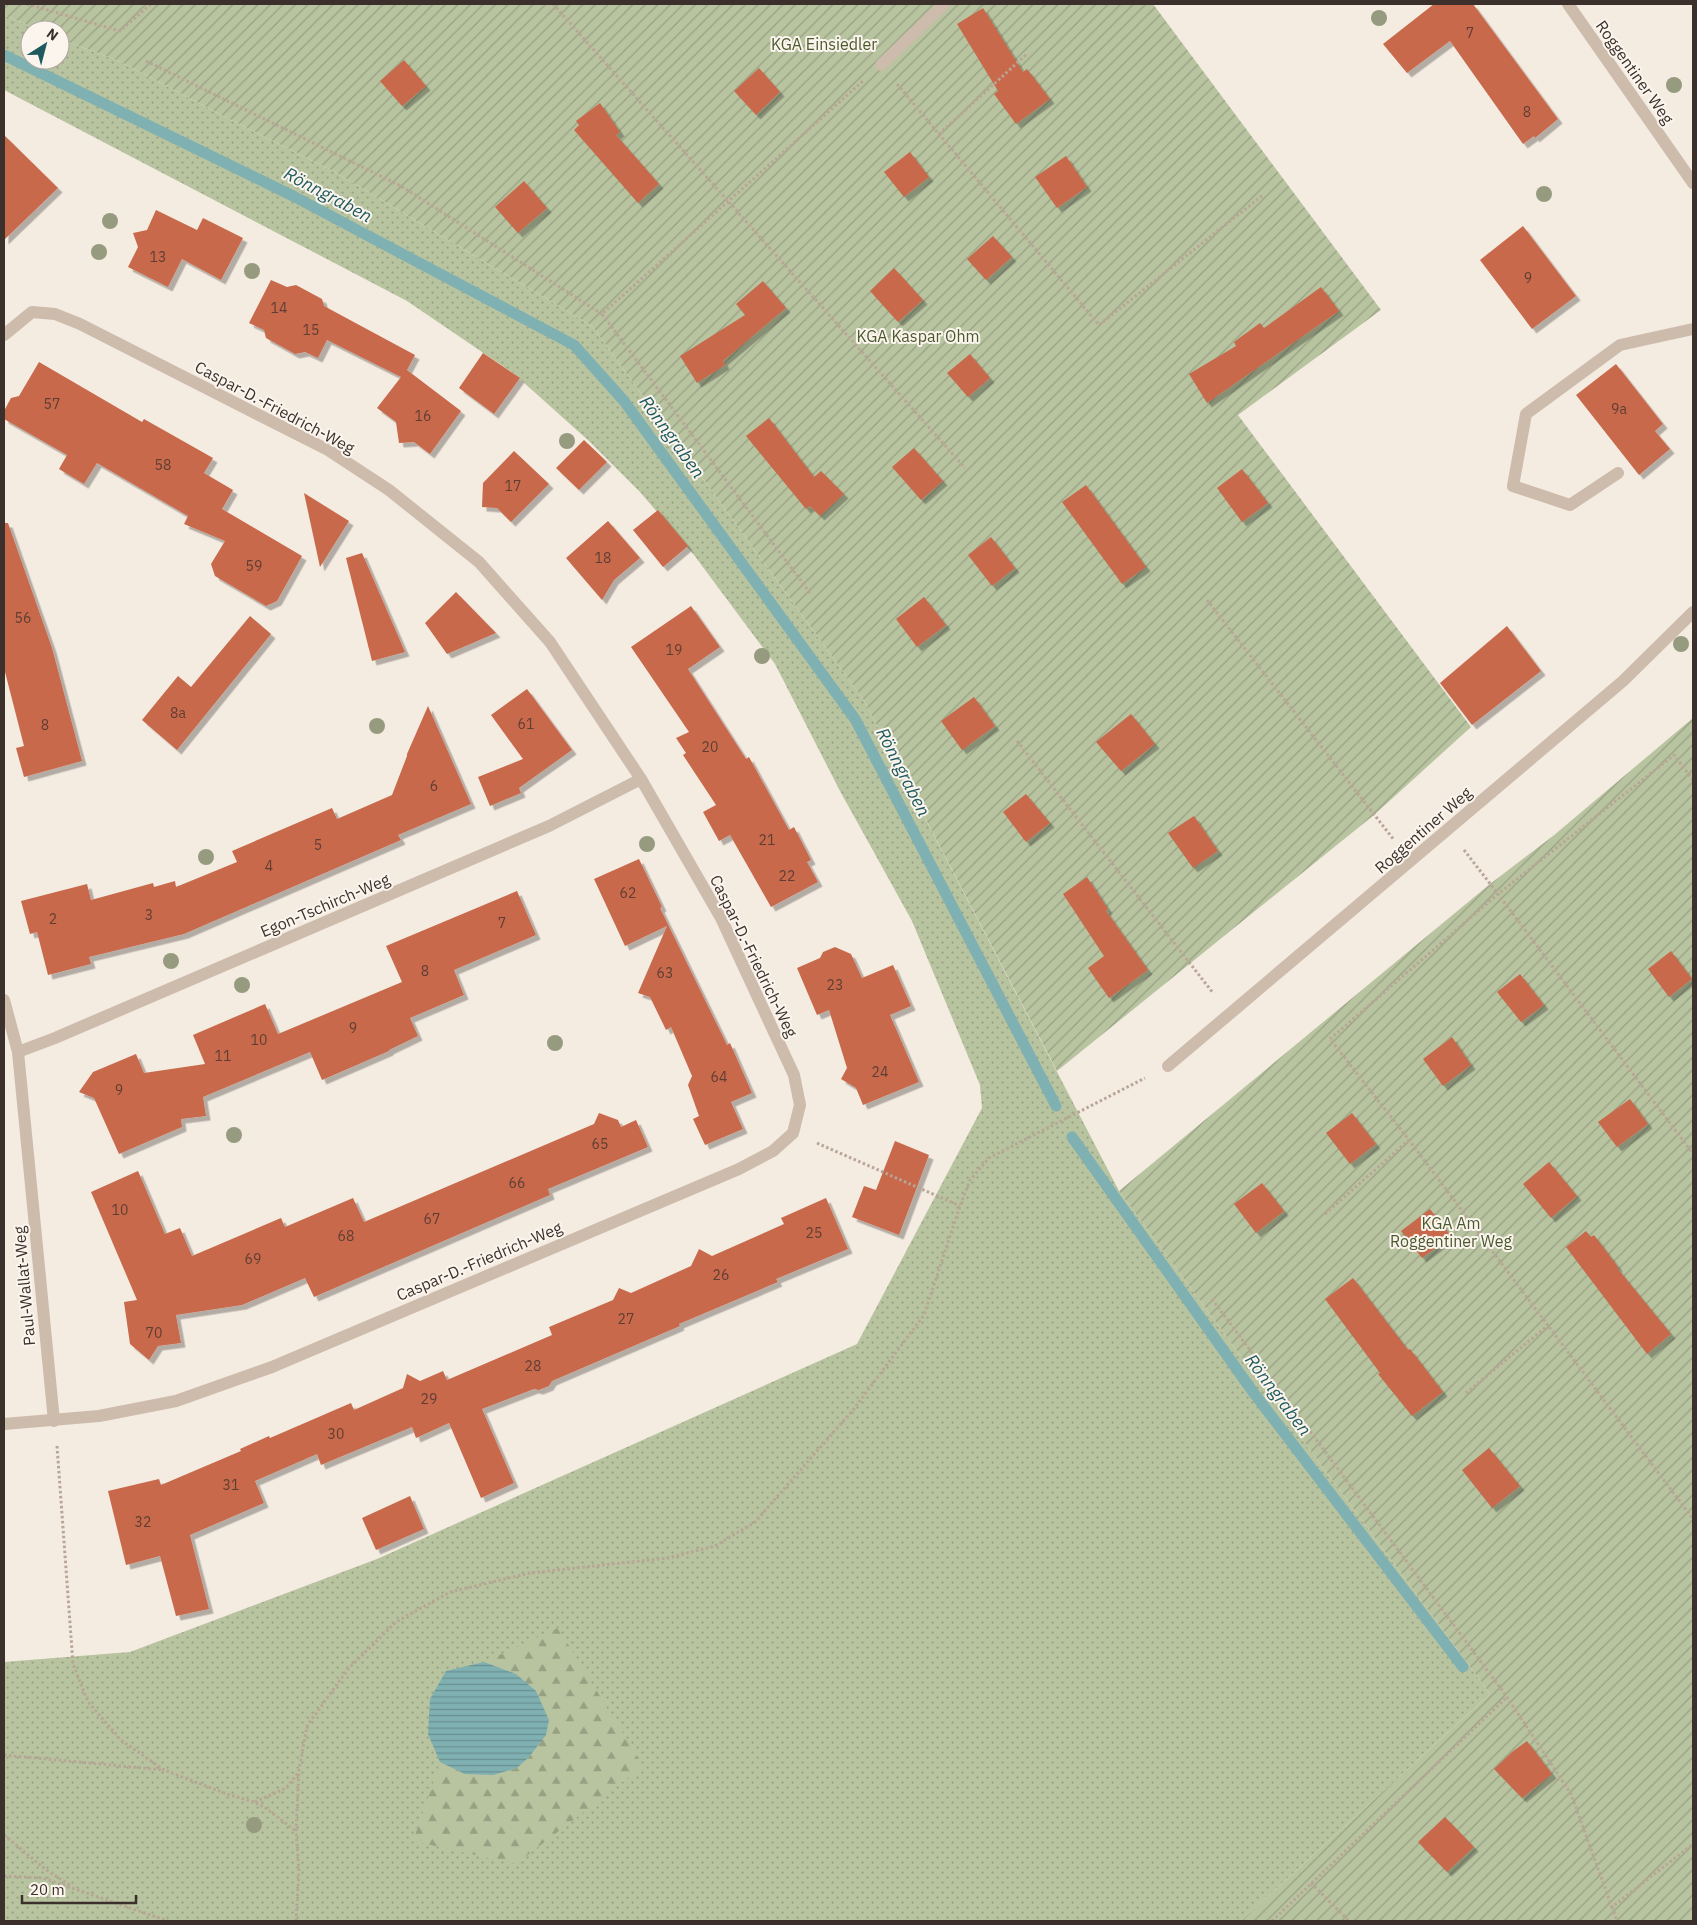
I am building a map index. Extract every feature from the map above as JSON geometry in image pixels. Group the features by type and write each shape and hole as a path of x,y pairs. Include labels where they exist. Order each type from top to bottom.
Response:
{"street":[{"path":"881,65 944,4"},
{"name":"Roggentiner Weg","path":"1568,4 1693,183"},
{"name":"Caspar-D.-Friedrich-Weg","path":"4,335 32,312 55,314 80,324 328,450 389,490 478,562 550,642 641,779 720,918 794,1075 800,1105 793,1133 773,1151 739,1169 272,1368 176,1400 99,1416 4,1424"},
{"path":"1618,473 1570,505 1514,486 1526,414 1620,345 1693,328"},
{"name":"Roggentiner Weg","path":"1168,1066 1623,681 1693,612"},
{"name":"Egon-Tschirch-Weg","path":"18,1052 55,1038 550,826 641,779"},
{"name":"Paul-Wallat-Weg","path":"4,1000 18,1052 54,1421"}],"path":[{"path":"27,4 120,31 151,4"},
{"path":"553,4 965,468"},
{"path":"939,134 1027,54"},
{"path":"146,61 400,186 602,314 810,593"},
{"path":"602,314 881,65 1099,324 1263,195"},
{"path":"1207,600 1411,862"},
{"path":"1017,741 1229,1014"},
{"path":"1693,780 1674,755 1498,894 1330,1039 1409,1140 1693,1519"},
{"path":"1448,829 1693,1154"},
{"path":"296,1921 299,1871 296,1831 300,1770 307,1726 348,1669 396,1622 450,1592 530,1573 668,1558 715,1546 755,1522 853,1410 924,1315 970,1180 989,1158 1168,1066"},
{"path":"793,1133 960,1206"},
{"path":"1325,1214 1409,1140"},
{"path":"1212,1299 1507,1698 1571,1794 1617,1921"},
{"path":"1466,1393 1547,1326"},
{"path":"54,1421 58,1451 73,1664 88,1702 121,1740 164,1770 226,1794 254,1802 286,1822 296,1831"},
{"path":"1272,1921 1507,1698"},
{"path":"4,1755 164,1770"},
{"path":"254,1802 286,1788 300,1770"},
{"path":"4,1836 45,1869 76,1889"},
{"path":"1612,1907 1693,1844"},
{"path":"4,1876 43,1878 168,1921"},
{"path":"1311,1883 1349,1921"}],"green space":[{"name":"KGA Kaspar Ohm","path":"4,4 1153,4 1381,310 1238,415 1471,727 1374,815 1057,1071 863,699 592,326 333,171 119,61 70,43 70,20 20,20 20,22 4,15"},
{"path":"4,15 20,22 20,70 70,70 70,43 119,61 333,171 592,326 863,699 1119,1191 1490,1694 1241,1921 4,1921 4,1662 130,1652 377,1559 857,1344 982,1108 980,1085 912,921 840,791 775,664 694,555 640,492 589,441 513,373 407,301 4,90"},
{"name":"KGA Am Roggentiner Weg","path":"1693,718 1693,1921 1241,1921 1490,1694 1119,1191 1490,884 1553,836"},
{"path":"558,1628 643,1766 516,1864 413,1841 440,1762 465,1774 493,1775 517,1768 516,1674 484,1662"}],"water":[{"path":"484,1662 516,1674 536,1691 549,1720 546,1735 529,1757 517,1768 493,1775 465,1774 440,1762 428,1734 430,1699 446,1671"}],"building":[{"path":"1434,4 1473,4 1558,119 1535,138 1534,136 1523,144 1450,41 1407,73 1383,44"},
{"path":"983,8 1023,72 1027,69 1050,99 1016,124 994,94 998,91 957,24"},
{"path":"404,60 426,86 402,106 380,81"},
{"path":"759,68 780,92 756,115 734,91"},
{"path":"600,103 620,132 616,135 659,184 638,203 574,130 579,125 576,121"},
{"path":"4,135 58,188 4,240"},
{"path":"910,152 929,177 904,197 884,172"},
{"path":"1066,156 1087,187 1057,208 1035,177"},
{"path":"524,181 547,208 518,233 495,207"},
{"path":"156,210 197,230 203,218 243,238 221,280 182,259 168,287 128,267 138,247 133,233 147,230"},
{"path":"1523,226 1576,296 1532,329 1480,260"},
{"path":"993,236 1012,257 986,280 967,259"},
{"path":"894,268 923,300 898,322 870,291"},
{"path":"271,280 287,287 296,285 322,299 324,306 415,355 407,370 461,411 430,454 414,442 399,443 396,422 377,408 401,377 327,340 318,358 305,352 295,354 266,338 264,330 249,323"},
{"path":"763,281 786,308 723,361 725,365 697,383 680,356 745,315 736,304"},
{"path":"1321,287 1339,311 1207,403 1189,374 1236,346 1234,342 1260,323 1264,328"},
{"path":"483,353 520,378 494,414 459,388"},
{"path":"970,354 990,378 968,397 947,373"},
{"path":"39,362 142,422 144,419 213,458 204,473 233,490 222,509 302,556 277,601 266,606 215,576 211,564 225,541 184,524 188,516 97,463 84,484 59,469 67,455 4,419 4,411 11,398 19,396"},
{"path":"1616,364 1663,424 1655,431 1670,449 1639,475 1576,395"},
{"path":"769,418 814,477 821,471 844,494 820,516 810,506 806,509 746,436"},
{"path":"584,440 607,462 579,490 556,468"},
{"path":"914,448 943,481 921,500 892,467"},
{"path":"514,451 549,484 511,522 497,508 482,507 483,483"},
{"path":"1242,469 1268,503 1242,522 1217,488"},
{"path":"1086,485 1146,567 1122,584 1062,502"},
{"path":"304,493 349,521 320,567"},
{"path":"658,510 688,546 663,567 633,530"},
{"path":"608,521 640,558 614,580 602,600 566,558"},
{"path":"4,523 8,523 52,648 82,761 24,777 16,748 24,746 4,668"},
{"path":"991,537 1015,568 992,586 968,555"},
{"path":"362,553 405,652 372,661 346,558"},
{"path":"456,592 496,633 447,654 425,623"},
{"path":"924,597 946,625 917,647 896,619"},
{"path":"691,606 720,647 688,669 746,759 749,757 789,830 794,827 811,860 807,862 818,882 771,907 730,835 719,841 703,812 716,805 683,755 686,753 676,738 689,732 631,647"},
{"path":"250,616 271,634 177,750 142,720 178,676 191,687"},
{"path":"1507,626 1541,671 1472,725 1440,683"},
{"path":"527,689 572,750 519,788 521,793 490,806 478,777 523,759 491,715"},
{"path":"974,697 995,726 962,750 941,721"},
{"path":"428,706 471,804 398,835 401,840 184,934 89,957 91,964 48,975 37,932 30,934 21,901 87,884 91,900 153,883 154,887 175,881 176,887 237,862 232,851 332,808 337,819 392,795"},
{"path":"1131,714 1155,744 1121,771 1096,742"},
{"path":"1026,794 1050,823 1026,842 1003,812"},
{"path":"1194,816 1218,851 1193,868 1168,833"},
{"path":"639,859 662,907 660,908 727,1045 730,1043 752,1093 731,1102 743,1129 705,1145 693,1119 699,1116 688,1085 692,1076 671,1027 666,1030 650,997 638,993 667,926 625,946 594,879"},
{"path":"1087,877 1108,909 1106,911 1148,970 1109,998 1088,968 1104,956 1063,894"},
{"path":"517,891 536,935 454,970 464,995 410,1018 418,1036 389,1051 322,1080 310,1052 203,1097 206,1116 181,1119 182,1127 119,1154 94,1098 79,1092 93,1072 136,1054 144,1073 205,1064 193,1035 265,1004 278,1034 402,982 386,946"},
{"path":"835,947 851,954 862,978 893,965 911,1006 890,1015 919,1082 863,1105 856,1088 841,1079 847,1068 829,1010 817,1015 797,968 820,958 823,952"},
{"path":"1671,951 1692,979 1669,997 1648,969"},
{"path":"1520,974 1544,1005 1521,1022 1497,992"},
{"path":"1452,1037 1471,1065 1443,1086 1423,1059"},
{"path":"1630,1099 1648,1124 1617,1147 1598,1122"},
{"path":"599,1113 618,1120 621,1127 636,1120 648,1147 548,1189 550,1195 314,1297 305,1278 242,1305 176,1315 181,1343 158,1346 149,1360 130,1344 124,1302 137,1300 91,1192 138,1171 165,1234 180,1228 192,1256 281,1218 285,1227 353,1198 364,1222 594,1124"},
{"path":"1352,1113 1376,1144 1350,1164 1326,1133"},
{"path":"895,1141 929,1155 899,1235 852,1217 864,1186 876,1190"},
{"path":"1549,1162 1577,1196 1551,1218 1523,1184"},
{"path":"1262,1183 1284,1211 1256,1233 1234,1204"},
{"path":"826,1198 848,1249 776,1279 778,1282 552,1381 549,1386 539,1390 534,1389 482,1409 514,1483 481,1498 449,1423 416,1438 412,1427 321,1465 317,1454 255,1481 264,1503 190,1535 209,1609 176,1616 160,1556 126,1565 108,1491 159,1479 161,1485 241,1451 240,1449 269,1436 270,1438 351,1403 354,1410 403,1388 407,1374 420,1381 443,1371 447,1380 552,1335 549,1327 613,1300 619,1288 631,1293 691,1266 699,1249 712,1256 784,1224 781,1218"},
{"path":"1430,1209 1451,1236 1422,1258 1401,1231"},
{"path":"1586,1231 1591,1237 1594,1235 1617,1268 1671,1334 1647,1354 1566,1247"},
{"path":"1353,1278 1443,1392 1412,1416 1378,1374 1380,1373 1325,1299"},
{"path":"1489,1448 1520,1486 1492,1508 1462,1470"},
{"path":"410,1496 424,1529 376,1550 362,1518"},
{"path":"1527,1741 1552,1774 1522,1798 1494,1769"},
{"path":"1445,1817 1474,1847 1447,1872 1418,1842"}],"waterway":[{"name":"Rönngraben","path":"4,55 295,197 574,345 624,401 855,719 1056,1106"},
{"name":"Rönngraben","path":"1072,1137 1253,1392 1463,1667"}],"park label":[{"name":"KGA Einsiedler","path":"824,44"}]}
